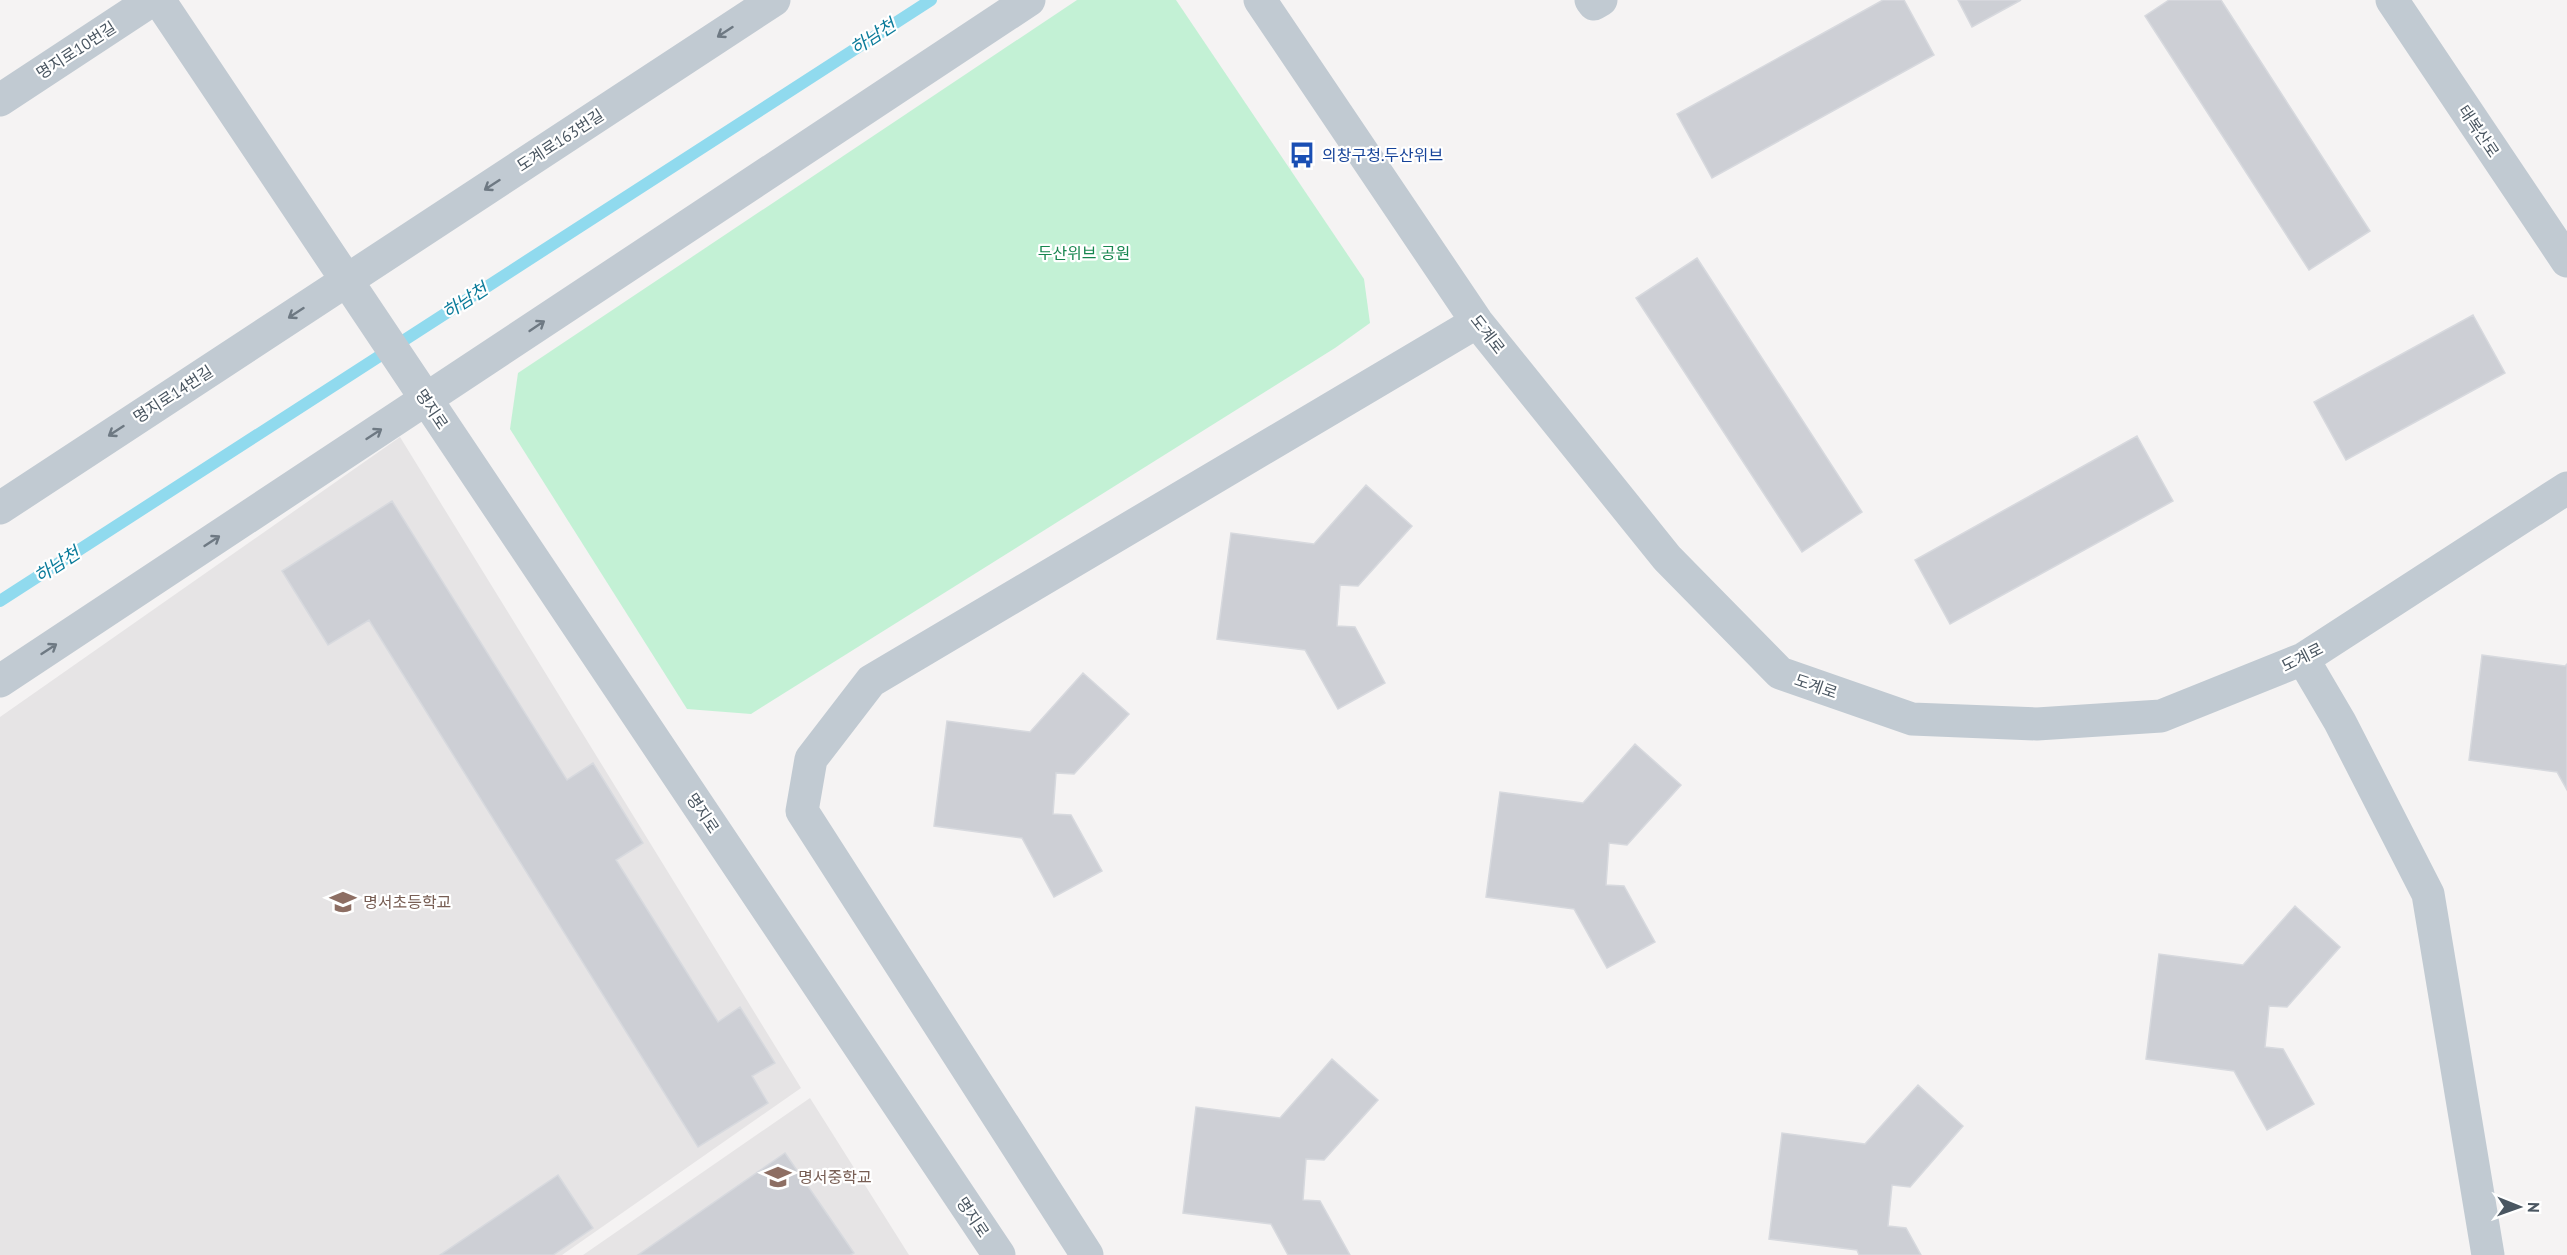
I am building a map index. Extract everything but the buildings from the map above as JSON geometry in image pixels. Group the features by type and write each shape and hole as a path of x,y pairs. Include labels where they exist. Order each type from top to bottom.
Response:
{"street":[{"name":"명지로10번길","path":"0,100 152,0"},
{"path":"159,0 352,290"},
{"name":"도계로163번길","path":"352,290 774,0"},
{"path":"0,681 1029,0"},
{"name":"도계로","path":"1260,0 1477,322 1667,558 1780,673 1912,719 2037,724 2161,716 2303,659 2567,488"},
{"path":"1591,0 1594,4 1601,0"},
{"name":"태복산로","path":"2392,0 2567,261"},
{"name":"명지로","path":"352,290 999,1255"},
{"name":"명지로14번길","path":"0,508 352,290"},
{"path":"1088,1255 802,811 811,759 871,681 1477,322"},
{"path":"2303,659 2340,722 2428,894 2488,1255"}],"shaded area":[{"name":"명서초등학교","path":"400,437 801,1088 562,1255 0,1255 0,717"},
{"name":"명서중학교","path":"810,1098 909,1255 583,1255"}],"green space":[{"name":"두산위브 공원","path":"1077,0 1176,0 1364,279 1370,323 1335,348 751,714 687,709 510,429 518,373"}],"waterway":[{"name":"하남천","path":"0,601 931,0"}],"place":[{"name":"의창구청.두산위브","path":"1302,155"},
{"name":"명서초등학교","path":"343,902"},
{"name":"명서중학교","path":"778,1177"}]}
